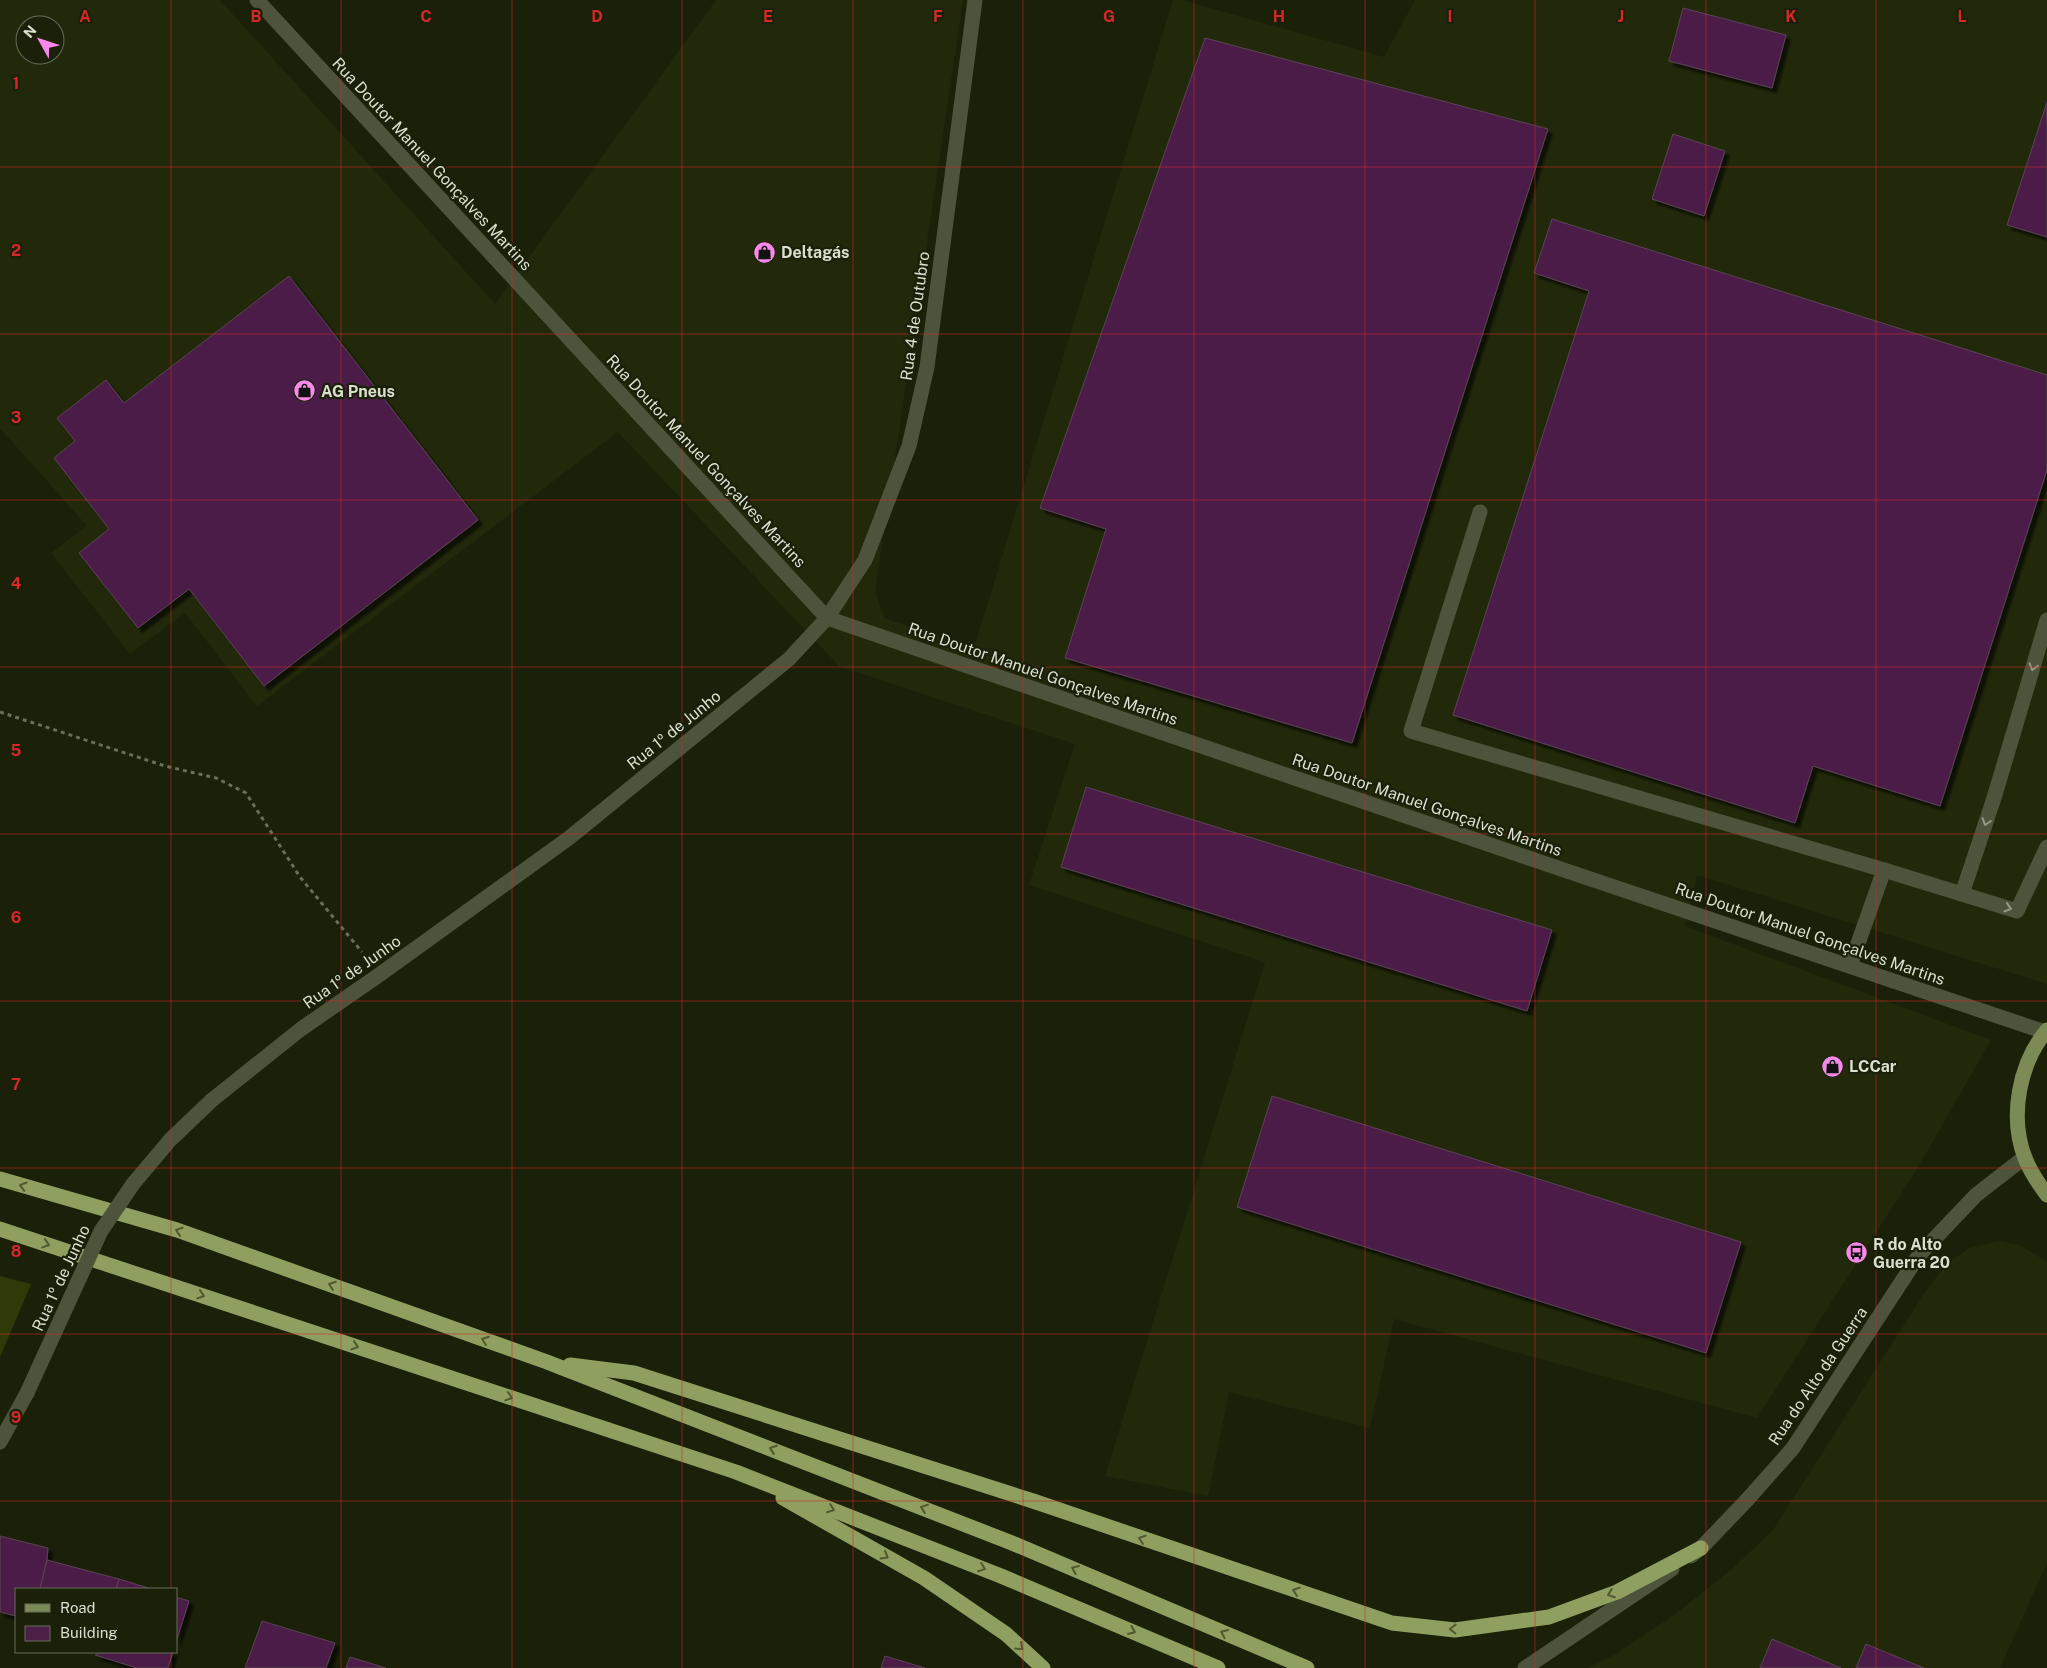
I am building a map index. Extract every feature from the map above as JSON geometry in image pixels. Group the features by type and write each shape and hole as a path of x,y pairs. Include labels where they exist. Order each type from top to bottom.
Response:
{"highway":[{"path":"0,1179 177,1230 547,1362 1012,1542 1307,1668"},
{"path":"0,1229 736,1472 1001,1576 1218,1668"},
{"path":"547,1362 634,1373 1034,1501 1392,1623 1455,1630 1549,1617 1617,1592 1701,1548"},
{"path":"736,1472 924,1578 1006,1634 1043,1668"}],"main road":[{"path":"2046,1031 2028,1060 2019,1092 2018,1125 2024,1157 2037,1182 2047,1195"}],"street":[{"name":"Rua Doutor Manuel Gonçalves Martins","path":"257,0 827,618 2046,1031"},
{"name":"Rua 4 de Outubro","path":"827,618 865,560 909,446 927,367 975,0"},
{"path":"1480,512 1411,730 2017,911 2047,847"},
{"name":"Rua 1º de Junho","path":"0,1442 27,1393 101,1231 133,1184 170,1140 212,1100 301,1029 379,976 568,838 789,659 827,618"},
{"path":"1962,894 1994,798 2047,620"},
{"path":"1850,966 1884,870"},
{"name":"Rua do Alto da Guerra","path":"1525,1668 1701,1548 1748,1500 1793,1448 1919,1255 1976,1195 2024,1157"}],"path":[{"path":"0,712 165,766 216,778 246,793 300,877 346,932 379,976"}],"shaded area":[{"path":"0,0 220,0 495,304 716,0 963,0 875,591 884,618 974,648 1173,0 1182,0 1384,57 1415,0 2047,0 2047,984 1697,875 1685,926 1991,1040 1917,1169 1757,1418 1394,1319 1370,1428 1229,1392 1208,1496 1105,1476 1265,962 1029,885 1075,744 839,666 618,432 257,706 185,613 130,654 51,553 87,526 0,428"},
{"path":"1998,1241 2020,1245 2047,1262 2047,1563 2000,1668 1588,1668 1614,1655 1674,1615 1733,1568 1773,1530 1925,1292 1947,1263 1970,1248"},
{"path":"0,1276 31,1284 0,1357"}],"building":[{"path":"1683,8 1786,35 1772,88 1669,61"},
{"path":"1205,38 1548,129 1352,743 1065,658 1106,529 1040,508"},
{"path":"2047,102 2047,237 2007,225"},
{"path":"1673,134 1725,151 1704,216 1652,199"},
{"path":"1552,219 2047,375 2047,470 1940,806 1813,766 1795,823 1453,715 1589,291 1534,273"},
{"path":"289,276 478,520 264,686 189,589 138,628 79,553 109,529 54,458 75,441 57,418 106,380 124,403"},
{"path":"1086,787 1552,930 1527,1011 1061,867"},
{"path":"1272,1096 1741,1242 1706,1353 1237,1207"},
{"path":"0,1536 48,1548 40,1588 15,1588 15,1616 0,1612"},
{"path":"47,1560 119,1579 116,1588 40,1588"},
{"path":"119,1579 149,1588 116,1588"},
{"path":"178,1598 189,1601 178,1636"},
{"path":"262,1621 335,1643 326,1668 245,1668"},
{"path":"1772,1639 1841,1668 1760,1668"},
{"path":"1866,1644 1924,1668 1856,1668"},
{"path":"98,1653 173,1653 168,1668 137,1668 95,1655"},
{"path":"885,1656 925,1668 881,1668"},
{"path":"350,1657 386,1668 346,1668"}],"place":[{"name":"Deltagás","path":"765,252"},
{"name":"AG Pneus","path":"305,391"},
{"name":"LCCar","path":"1833,1066"},
{"name":"R do Alto Guerra 20","path":"1857,1253"}]}
